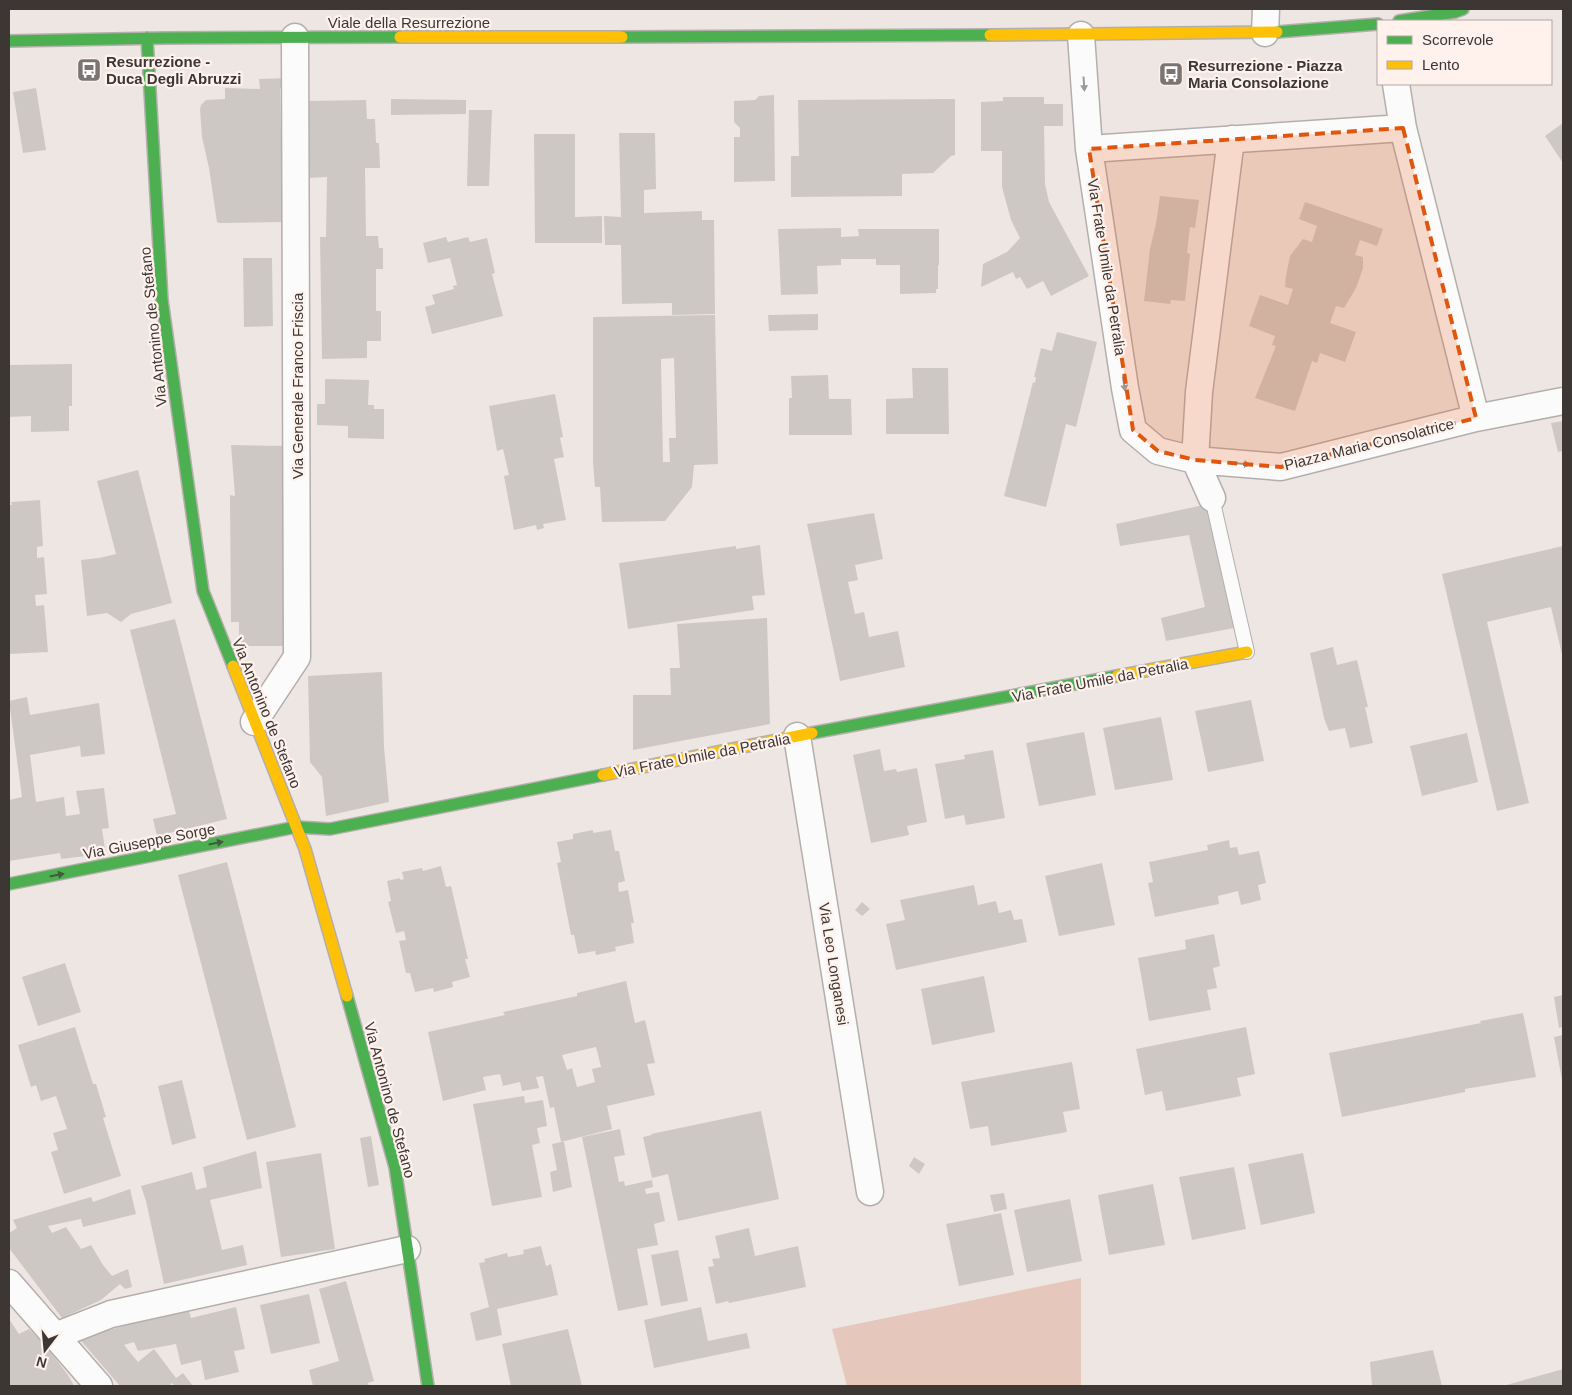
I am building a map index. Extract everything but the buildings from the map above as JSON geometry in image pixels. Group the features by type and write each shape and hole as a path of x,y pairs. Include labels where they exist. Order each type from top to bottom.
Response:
{"street":[{"path":"1405,20 1463,9"},
{"name":"Viale della Resurrezione","path":"9,41 295,37 1081,35 1266,21 1377,24"},
{"name":"Via Frate Umile da Petralia","path":"1081,35 1089,149 1133,430 1158,451 1195,460 1212,498"},
{"name":"Via Generale Franco Friscia","path":"254,722 297,657 295,37"},
{"name":"Via Antonino de Stefano","path":"146,38 162,300 203,591 305,849 395,1167 428,1386"},
{"path":"1396,85 1403,128 1476,418"},
{"path":"1089,149 1403,128"},
{"path":"1195,460 1199,392 1231,140"},
{"name":"Piazza Maria Consolatrice","path":"1195,460 1281,467 1476,418 1563,401"},
{"name":"Via Frate Umile da Petralia","path":"296,828 330,829 797,736 1247,652"},
{"name":"Via Leo Longanesi","path":"797,736 870,1192"},
{"name":"Via Giuseppe Sorge","path":"9,884 296,828"},
{"path":"55,1336 111,1314 407,1249"},
{"path":"9,1283 99,1386"}],"lane":[{"name":"Via Frate Umile da Petralia","path":"1212,498 1247,652"}],"highlighted area":[{"path":"1403,128 1476,418 1281,467 1195,460 1158,451 1133,430 1089,149"}],"shaded area":[{"path":"1081,1278 1081,1386 847,1386 832,1329"}],"traffic: fast":[{"path":"1405,20 1463,9"},
{"path":"1277,32 1377,24"},
{"path":"622,37 990,35"},
{"path":"9,41 400,37"},
{"path":"147,38 162,300 203,591 233,666"},
{"path":"812,733 1117,676"},
{"path":"9,884 296,827 330,829 603,775"},
{"path":"347,996 395,1167 428,1386"}],"traffic: slow":[{"path":"990,35 1277,32"},
{"path":"400,37 622,37"},
{"path":"1117,676 1247,652"},
{"path":"233,666 305,849 347,996"},
{"path":"603,775 812,733"}],"place":[{"name":"Resurrezione - Duca Degli Abruzzi","path":"89,70"},
{"name":"Resurrezione - Piazza Maria Consolazione","path":"1171,74"}]}
